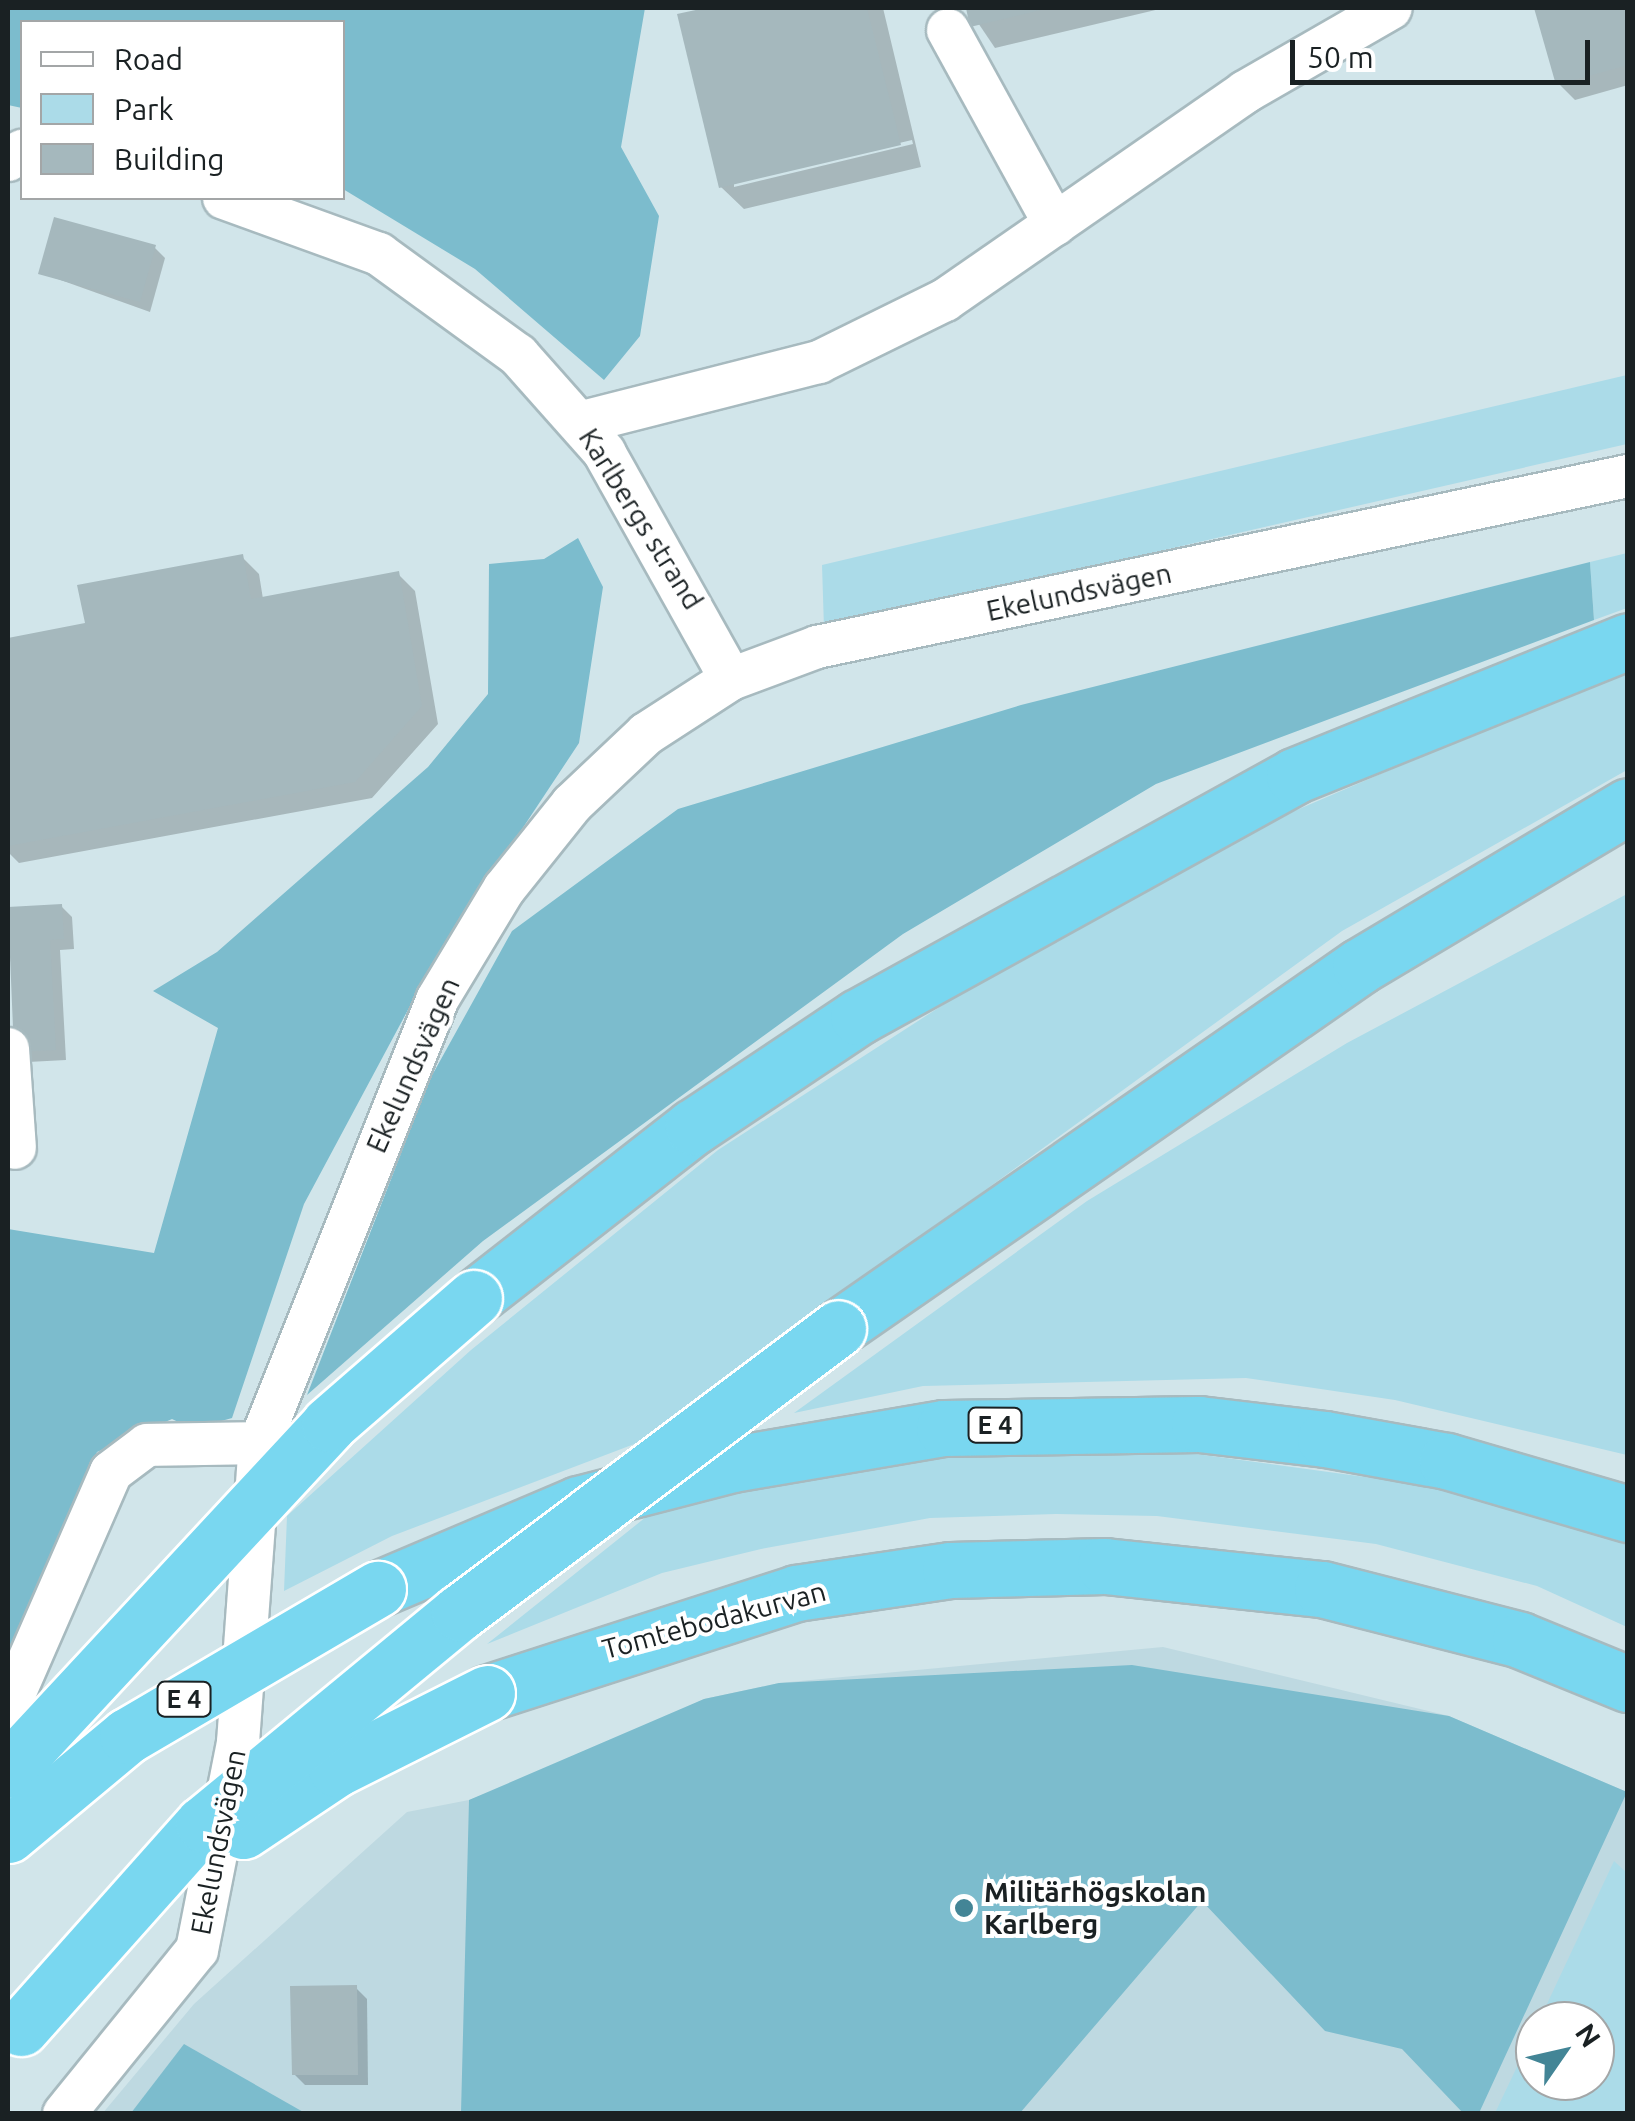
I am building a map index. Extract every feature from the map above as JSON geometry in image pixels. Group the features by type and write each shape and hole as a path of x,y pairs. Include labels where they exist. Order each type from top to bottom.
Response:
{"highway":[{"path":"8,1770 329,1424 474,1298 693,1127 892,998 1294,776 1628,641"},
{"path":"14,2037 204,1824 460,1612 838,1328 1360,966 1628,806"},
{"name":"E 4","path":"8,1835 128,1736 378,1589 578,1504 733,1464 944,1428 1200,1424 1325,1439 1447,1461 1628,1514"},
{"name":"Tomtebodakurvan","path":"14,2037 220,1848 336,1769 486,1694 796,1593 950,1570 1105,1566 1322,1588 1520,1640 1628,1684"}],"street":[{"path":"582,422 819,362 945,300 1245,92 1391,8"},
{"path":"948,30 1054,225"},
{"name":"Karlbergs strand","path":"230,200 379,254 518,355 582,422 670,556 731,678"},
{"name":"Ekelundsvägen","path":"64,2114 197,1950 238,1742 260,1443 437,1000 504,889 572,804 646,734 731,678 817,646 1628,476"},
{"path":"8,1049 15,1148"},
{"path":"8,1708 110,1472 147,1445 260,1443"}],"shaded area":[{"path":"8,8 645,8 621,147 659,216 640,336 604,380 475,269 345,190 345,20 20,20 20,108 8,105"},
{"path":"578,538 603,587 579,743 432,965 304,1204 232,1418 193,1429 172,1419 97,1452 8,1661 8,1229 154,1253 218,1028 153,991 217,952 428,767 488,694 489,564 544,559"},
{"path":"1590,562 1594,620 1156,784 903,934 483,1241 307,1395 430,1079 512,931 678,809 1021,705"},
{"name":"Militärhögskolan Karlberg","path":"1163,1647 1449,1716 1627,1792 1627,2113 102,2114 194,2004 407,1812 469,1800 597,1752 704,1699 779,1683"},
{"name":"Militärhögskolan Karlberg","path":"1132,1665 1449,1716 1627,1792 1531,2001 1515,2001 1515,2035 1479,2113 1463,2113 1402,2049 1325,2031 1202,1901 1020,2113 461,2113 469,1800 704,1699 779,1683"},
{"path":"184,2044 305,2113 131,2113"}],"green space":[{"path":"1627,375 1627,444 824,628 822,565"},
{"path":"1627,553 1627,608 1594,620 1590,562"},
{"path":"1627,668 1627,770 1342,931 637,1443 392,1536 284,1591 287,1516 471,1350 718,1150 977,983 1241,834"},
{"path":"1627,894 1627,1455 1395,1400 1246,1378 923,1386 794,1413 1087,1201 1347,1043"},
{"path":"1189,1453 1475,1492 1627,1545 1627,1627 1537,1586 1376,1544 1157,1516 1056,1514 930,1518 761,1549 662,1573 487,1644 661,1505 903,1458"},
{"path":"1614,1861 1627,1873 1627,2113 1495,2113 1515,2071 1515,2101 1615,2101 1615,2001 1548,2001"}],"building":[{"path":"705,8 867,8 901,145 719,188 677,14"},
{"path":"966,8 1045,8 1045,9 970,27"},
{"path":"1534,8 1628,8 1628,65 1556,85"},
{"path":"54,217 156,245 140,302 38,274"},
{"path":"243,554 251,599 399,571 422,706 355,782 8,846 8,638 85,623 77,585"},
{"path":"62,904 64,939 50,940 56,1050 14,1052 8,907"},
{"path":"357,1985 358,2075 292,2075 290,1986"}],"place":[{"name":"Militärhögskolan Karlberg","path":"964,1908"}]}
